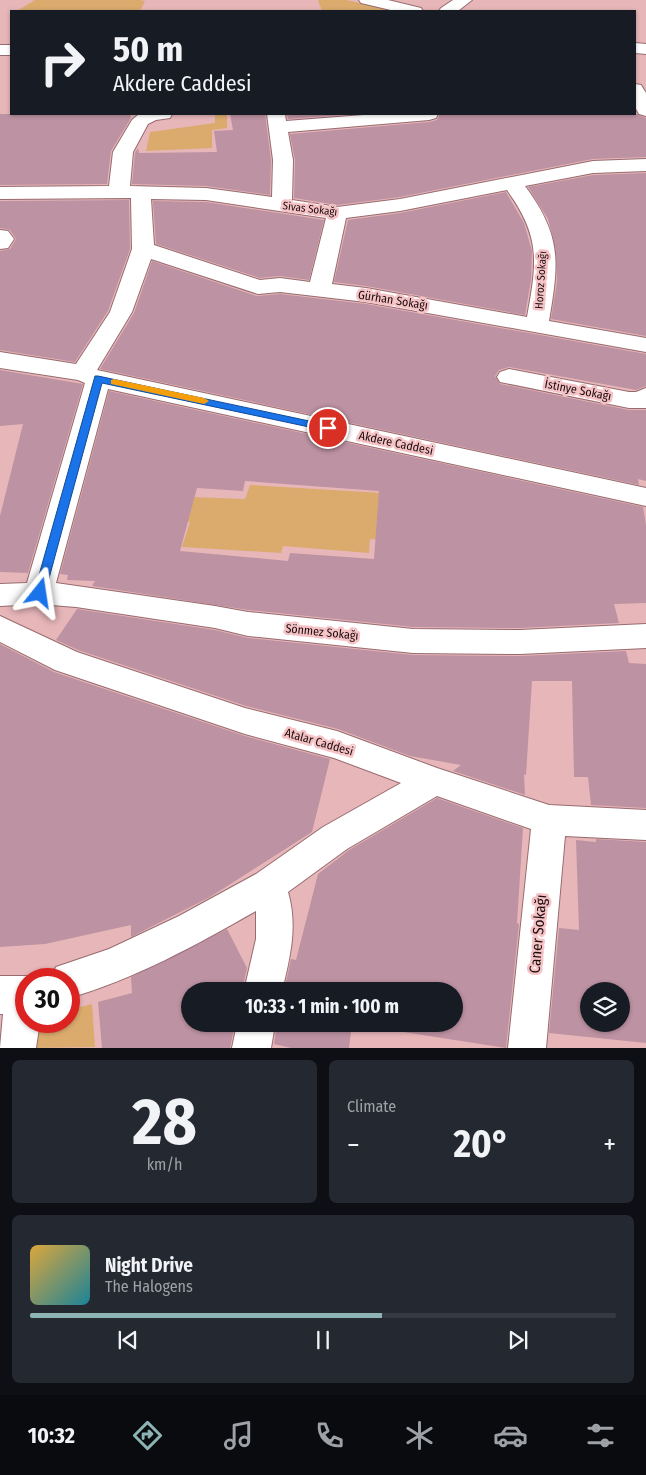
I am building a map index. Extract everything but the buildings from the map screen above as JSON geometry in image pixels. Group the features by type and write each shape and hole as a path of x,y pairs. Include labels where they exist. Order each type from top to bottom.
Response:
{"street":[{"path":"448,10 464,0"},
{"path":"376,1 411,10"},
{"path":"636,91 646,110"},
{"path":"119,192 123,152 141,120 151,115"},
{"path":"282,206 283,160 276,121 320,125 419,115"},
{"name":"Sivas Sokağı","path":"0,193 141,192 206,194 337,213 400,205 593,167 646,166"},
{"name":"Horoz Sokağı","path":"513,184 526,202 541,230 544,257 542,297 537,324"},
{"path":"40,593 90,376 121,312 143,249 141,192"},
{"path":"320,288 337,213"},
{"path":"0,236 3,239 0,243"},
{"name":"Gürhan Sokağı","path":"143,249 258,287 280,284 320,288 537,324 646,345"},
{"name":"Akdere Caddesi","path":"0,360 90,376 646,497"},
{"name":"İstinye Sokağı","path":"509,377 629,400 644,400 646,396"},
{"name":"Sönmez Sokağı","path":"0,595 40,593 158,608 248,624 414,641 520,642 646,636"},
{"name":"Atalar Caddesi","path":"0,628 66,661 245,721 337,745 434,781 549,820 646,824"},
{"path":"80,976 115,965 192,928 268,886 335,838 434,781"},
{"name":"Caner Sokağı","path":"528,1048 549,820"},
{"path":"265,982 276,930 274,904 268,886"},
{"path":"251,1048 254,1032"},
{"path":"17,1033 17,1048"}],"shaded area":[{"path":"35,0 145,1 140,10 19,10"},
{"path":"318,0 346,0 392,10 322,10"},
{"path":"215,115 227,115 227,128 212,130 212,148 146,151 150,132 215,123"},
{"path":"405,456 444,464 436,530 416,541 370,539 369,553 283,546 281,553 182,547 190,522 133,517 140,495 245,499 250,485 398,494"},
{"path":"92,1004 95,1047 32,1048 34,1033 80,1033 80,1007"}],"slow traffic":[{"path":"114,382 204,401"}],"route":[{"path":"40,593 98,379 328,428"}]}
